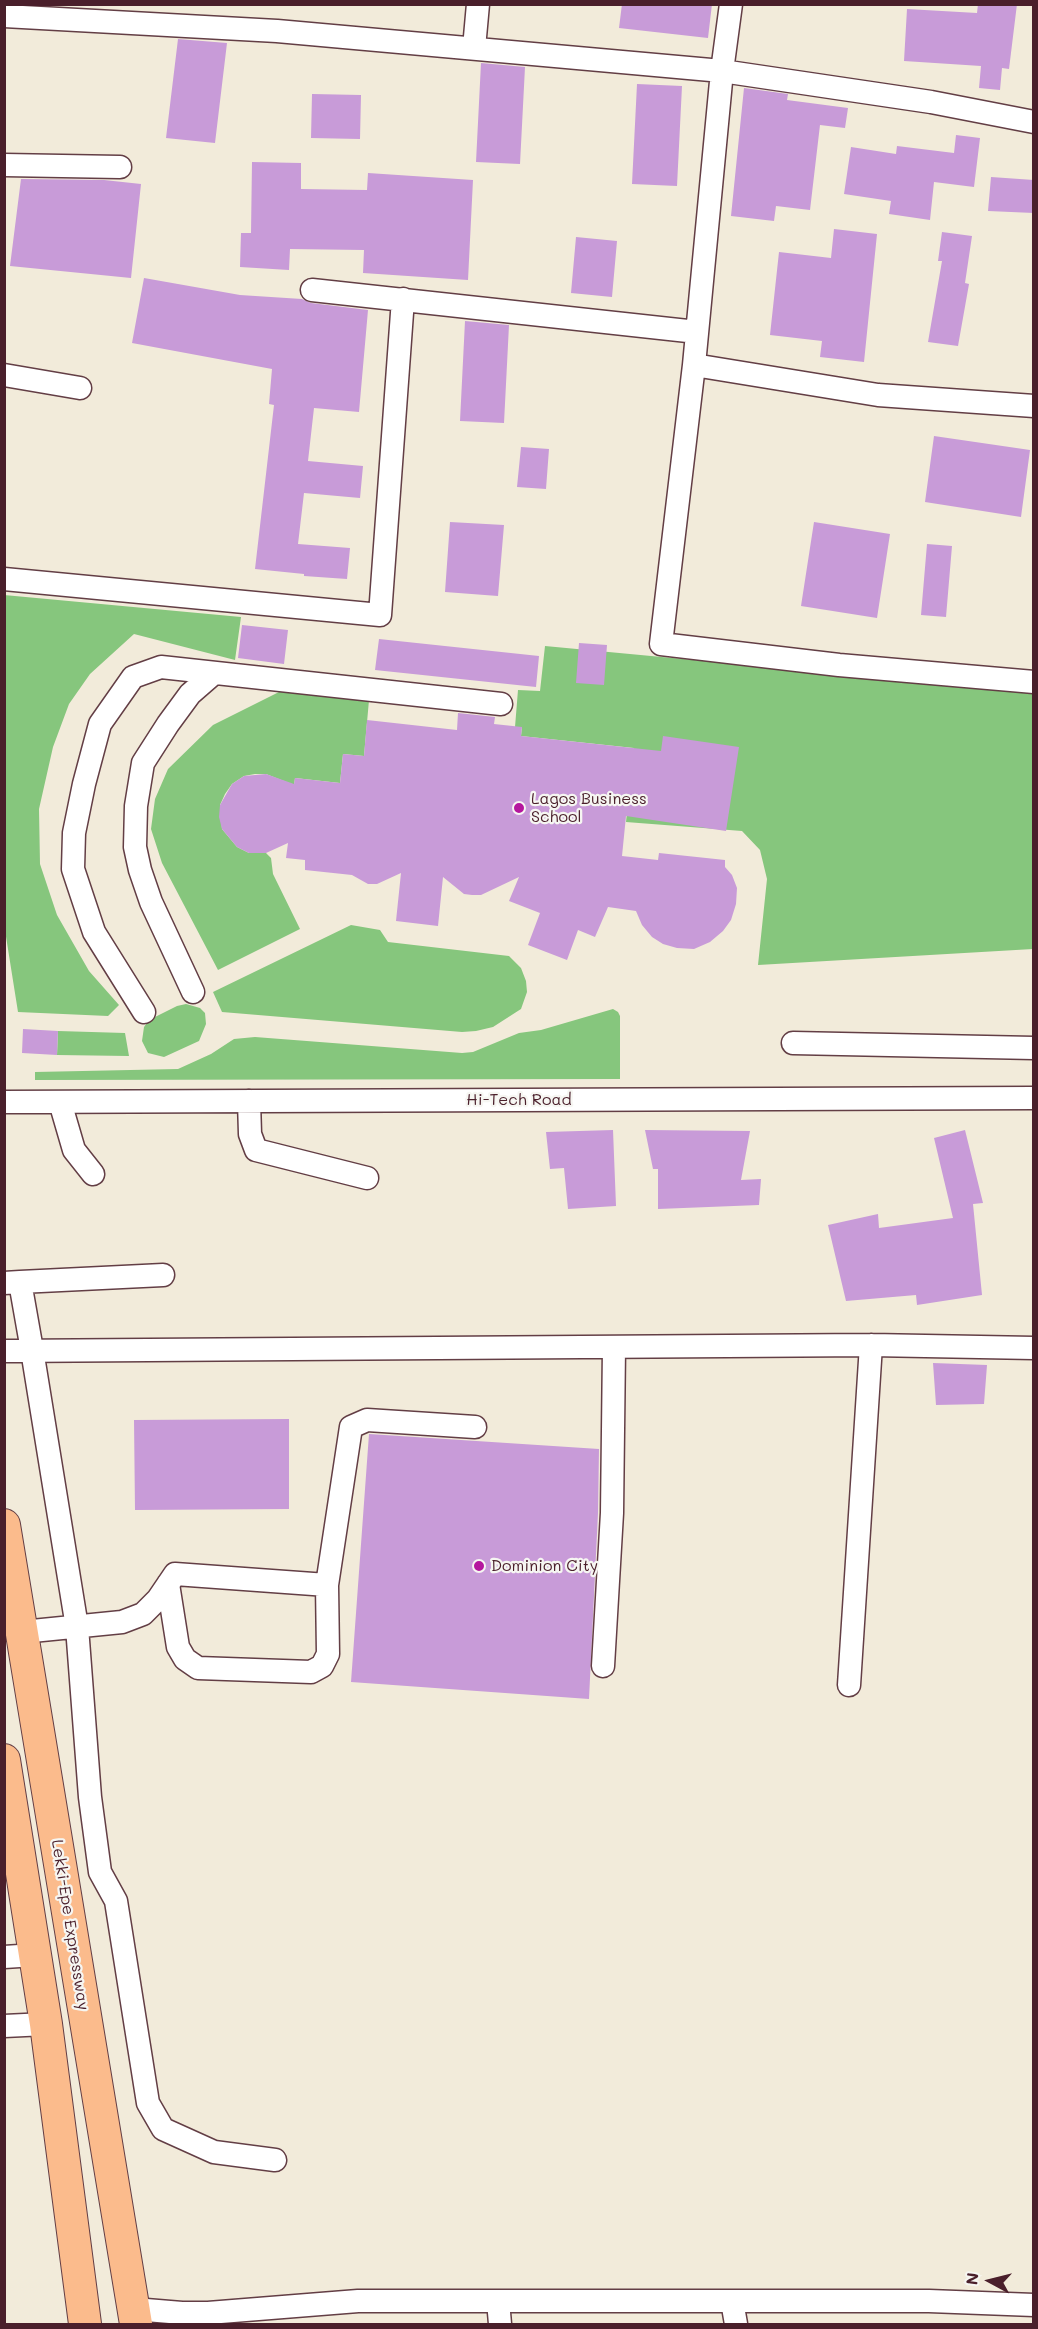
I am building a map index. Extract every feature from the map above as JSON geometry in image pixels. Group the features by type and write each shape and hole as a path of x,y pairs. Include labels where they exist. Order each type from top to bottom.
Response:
{"highway":[{"name":"Lekki-Epe Expressway","path":"4,1525 135,2317"},
{"path":"4,1760 46,2024 85,2325"}],"street":[{"path":"474,48 478,4"},
{"path":"731,4 722,71 694,365 661,644 839,665 1034,682"},
{"path":"4,16 277,31 722,71 930,102 1034,122"},
{"path":"4,165 120,167"},
{"path":"312,290 403,298 697,332"},
{"path":"4,579 380,615 403,298"},
{"path":"694,365 878,395 1034,406"},
{"path":"4,375 80,388"},
{"path":"144,1012 94,932 73,868 74,832 100,724 133,677 161,667 501,704"},
{"path":"193,992 151,902 140,870 135,847 136,806 144,763 190,694 213,674"},
{"path":"793,1042 1034,1048"},
{"name":"Hi-Tech Road","path":"4,1102 1034,1098"},
{"path":"249,1101 250,1134 256,1150 367,1178"},
{"path":"60,1102 74,1150 93,1174"},
{"path":"163,1275 12,1283 33,1350 77,1627 90,1797 100,1872 116,1901 148,2103 163,2128 214,2152 275,2160"},
{"path":"4,1351 871,1345 1034,1348"},
{"path":"849,1685 871,1345"},
{"path":"603,1666 612,1514 614,1348"},
{"path":"168,1584 178,1647 185,1659 198,1668 311,1672 322,1666 328,1654 327,1585 351,1427 367,1420 475,1427"},
{"path":"22,1632 122,1622 143,1614 158,1599 175,1574 327,1585"},
{"path":"4,1956 35,1955"},
{"path":"4,2026 46,2024"},
{"path":"135,2317 358,2301 951,2301 997,2314 1034,2305"},
{"path":"498,2301 500,2325"},
{"path":"732,2301 736,2325"}],"green space":[{"path":"4,595 241,617 235,660 134,634 90,674 69,704 53,747 39,809 40,864 57,915 89,971 119,1005 108,1016 18,1012 4,924"},
{"path":"545,646 1033,692 1033,949 758,965 767,879 760,850 742,831 626,822 634,748 521,736 522,727 515,727 518,690 540,691"},
{"path":"283,690 369,700 364,756 343,754 340,783 295,778 294,785 266,774 255,774 244,776 232,784 225,794 220,805 222,829 237,847 249,853 266,853 271,858 273,874 300,929 218,970 162,863 151,829 155,799 168,769 213,725"},
{"path":"351,925 380,930 388,942 509,956 521,968 526,981 527,992 521,1009 493,1027 462,1032 222,1012 213,992"},
{"path":"186,1004 200,1008 205,1013 206,1024 199,1041 164,1057 148,1053 142,1041 144,1027 149,1020"},
{"path":"613,1009 620,1016 620,1079 35,1080 35,1072 178,1069 211,1054 234,1039 255,1037 473,1052 519,1033 541,1030"},
{"path":"58,1031 125,1033 129,1056 57,1055"}],"building":[{"path":"622,4 712,4 708,38 619,28"},
{"path":"978,4 1017,4 1009,69 1002,68 1000,90 979,88 981,66 904,61 907,9 977,13"},
{"path":"178,39 227,43 215,143 166,138"},
{"path":"481,63 525,67 520,164 476,162"},
{"path":"637,84 682,86 677,186 632,184"},
{"path":"744,88 788,94 787,100 848,108 845,128 820,125 810,210 776,206 774,221 731,216"},
{"path":"312,94 361,95 360,139 311,138"},
{"path":"956,135 980,138 974,187 934,182 930,220 889,214 891,201 844,194 851,147 896,154 897,146 954,153"},
{"path":"252,162 301,163 301,189 367,190 368,173 473,180 468,280 363,273 364,250 290,249 289,270 240,267 241,233 251,233"},
{"path":"991,177 1034,180 1034,213 988,211"},
{"path":"21,179 104,180 141,184 131,278 10,266"},
{"path":"834,229 877,234 864,362 820,357 822,341 770,335 779,252 831,258"},
{"path":"942,232 972,236 965,283 969,284 958,346 928,342 942,261 938,261"},
{"path":"576,237 617,241 612,297 571,293"},
{"path":"144,278 240,295 302,299 311,303 368,310 359,412 314,408 308,461 363,466 360,498 304,493 298,544 350,548 347,579 255,569 274,405 269,404 272,369 132,343"},
{"path":"465,321 509,325 504,423 460,421"},
{"path":"934,436 1030,450 1021,517 925,502"},
{"path":"521,447 549,449 546,489 517,487"},
{"path":"450,522 504,525 498,596 445,592"},
{"path":"814,522 890,534 877,618 801,606"},
{"path":"927,544 952,546 946,617 921,615"},
{"path":"242,625 288,630 284,664 238,658"},
{"path":"379,639 539,656 536,687 375,670"},
{"path":"579,643 607,645 604,685 576,683"},
{"path":"458,713 495,717 494,724 522,727 521,736 661,751 663,736 739,747 726,831 626,816 622,856 658,860 659,853 725,860 725,867 732,875 737,888 736,904 731,920 723,931 710,942 694,949 677,948 663,944 652,937 642,925 636,911 608,907 595,937 578,930 567,960 528,945 540,913 509,901 519,877 481,895 472,895 464,894 443,877 438,926 396,921 401,873 377,884 368,884 352,875 305,870 305,860 286,858 288,843 266,853 249,853 237,847 222,829 219,817 220,805 232,784 244,776 266,774 294,784 295,778 340,783 343,754 364,756 367,720 457,730"},
{"path":"23,1029 58,1031 57,1055 22,1053"},
{"path":"613,1130 616,1206 568,1209 564,1168 550,1169 546,1132"},
{"path":"645,1130 750,1131 741,1180 761,1179 759,1205 658,1209 658,1169 653,1169"},
{"path":"965,1130 983,1203 973,1204 982,1295 917,1305 916,1295 846,1301 828,1225 878,1214 879,1228 953,1218 934,1138"},
{"path":"933,1363 987,1365 984,1404 936,1405"},
{"path":"289,1419 289,1509 135,1510 134,1420"},
{"name":"Dominion City","path":"369,1434 599,1449 589,1699 351,1682"}],"place":[{"name":"Lagos Business School","path":"519,808"},
{"name":"Dominion City","path":"479,1566"}]}
